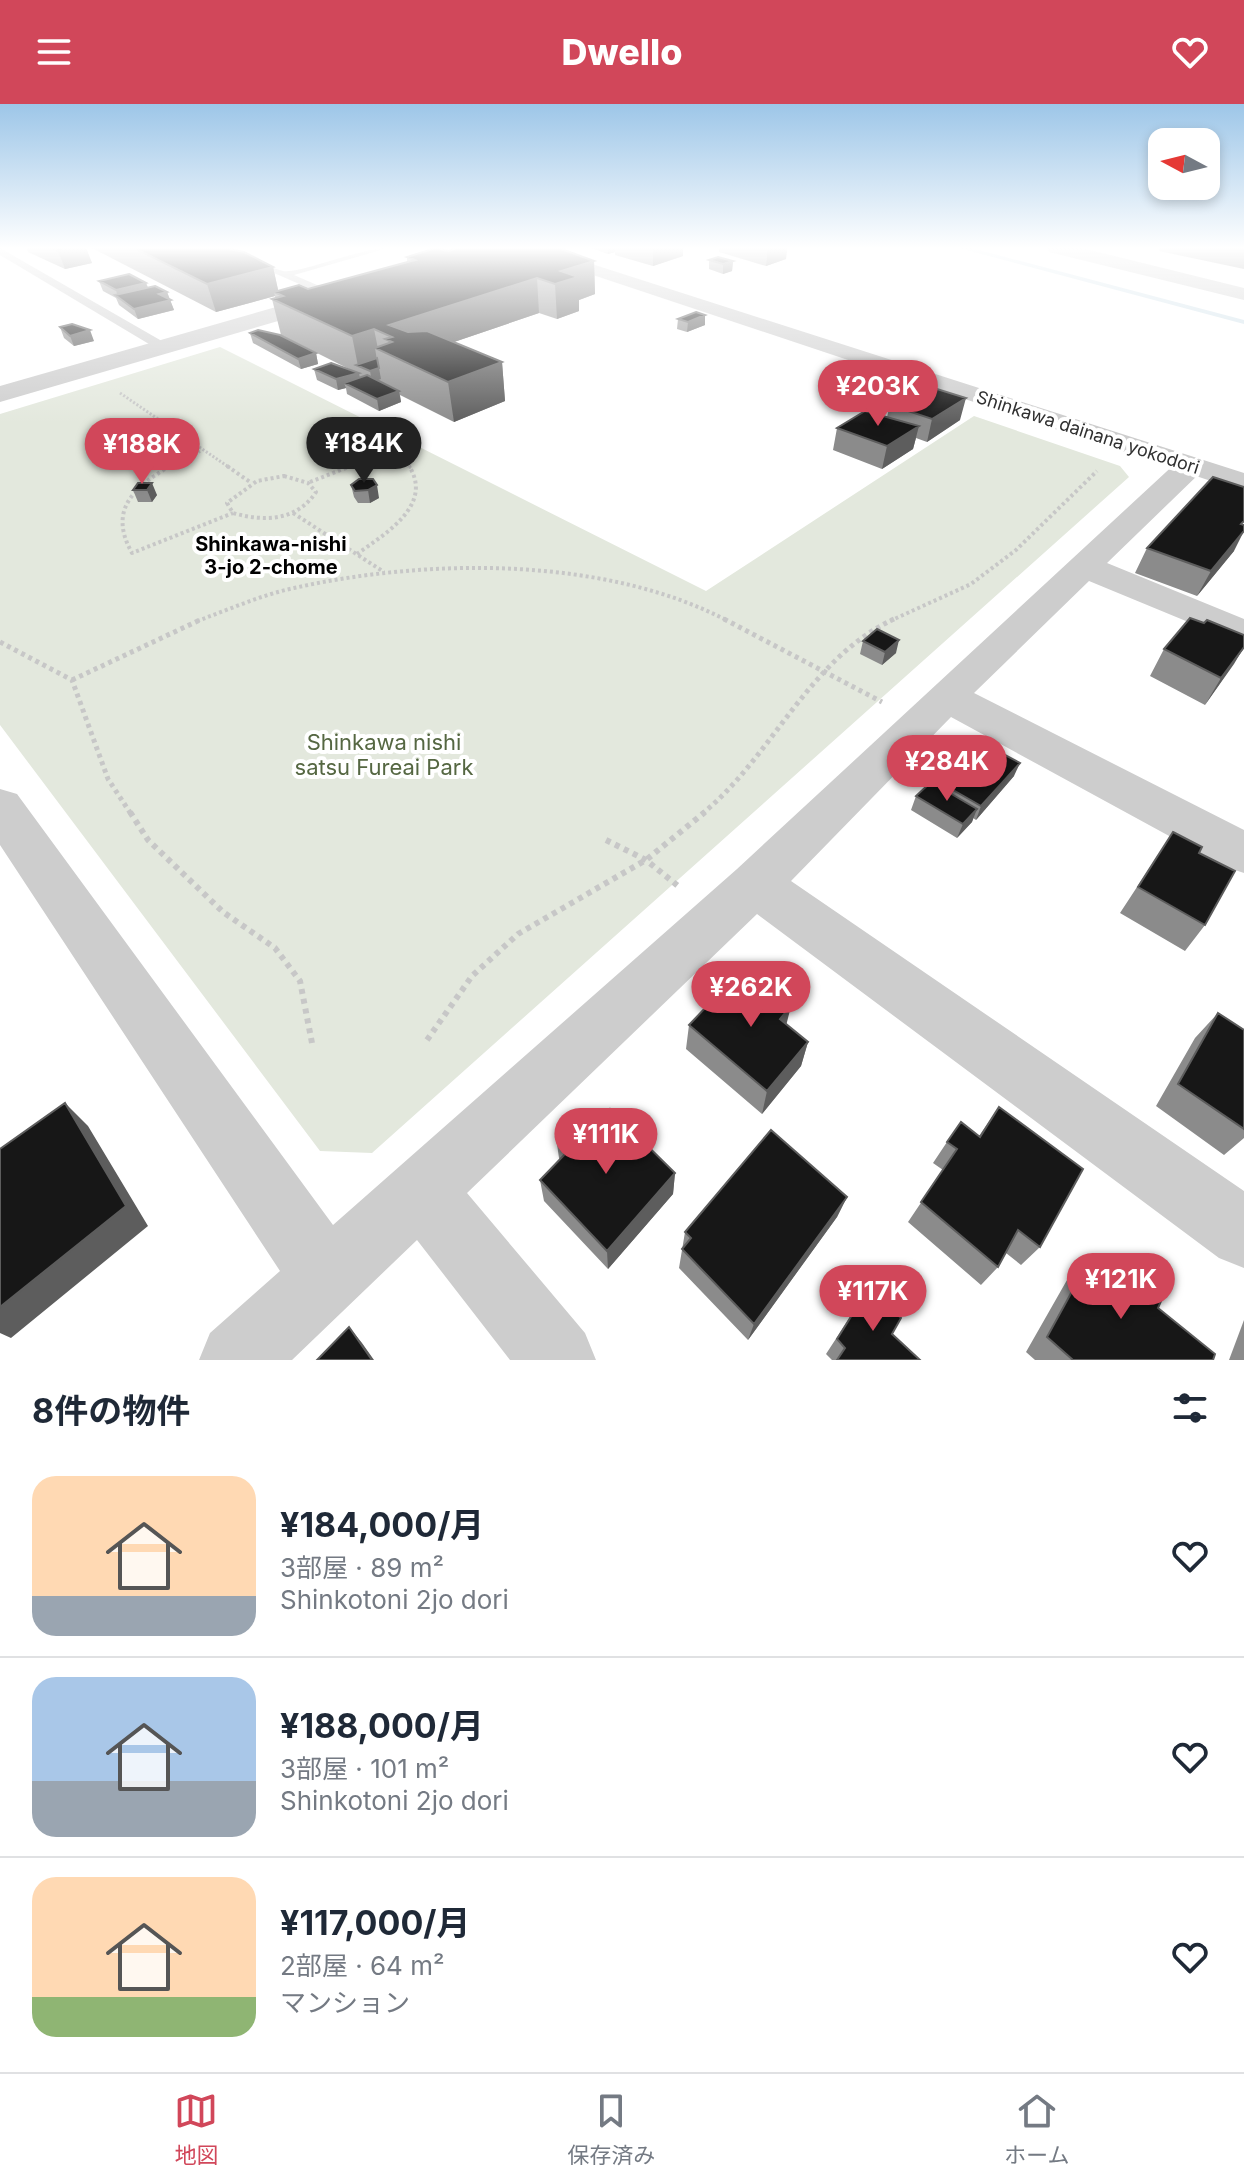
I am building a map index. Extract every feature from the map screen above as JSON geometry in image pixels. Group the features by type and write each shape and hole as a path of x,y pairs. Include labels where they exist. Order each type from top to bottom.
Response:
{"street":[{"path":"0,394 303,307"},
{"name":"Shinkawa dainana yokodori","path":"689,307 1244,483"},
{"path":"237,1360 423,1193 755,884 946,696 1190,466"},
{"path":"1083,566 1244,633"},
{"path":"946,696 1244,853"},
{"path":"0,807 328,1279"},
{"path":"755,884 1244,1233"},
{"path":"423,1193 558,1360"}],"lane":[{"path":"94,307 163,347"}],"path":[{"path":"115,390 251,482"},
{"path":"201,451 141,485 126,505 120,522 121,539 132,553 233,513"},
{"path":"310,482 389,451 408,461 416,473 419,489 414,504 394,528 357,554"},
{"path":"427,1040 472,976 518,934 646,860 729,792 823,671 886,623 971,584 1016,550 1106,462"},
{"path":"273,477 296,477 310,482 316,492 311,503 293,513 272,519 246,518 233,513 227,503 234,491 251,482 273,477"},
{"path":"293,513 385,573"},
{"path":"72,680 197,621 292,588 385,573 523,569 627,584 693,603 894,708"},
{"path":"0,642 72,680 108,779 148,840 223,912 275,948 300,981 312,1043"},
{"path":"606,840 646,860 688,894"}],"green space":[{"name":"Shinkawa nishi satsu Fureai Park","path":"220,347 706,591 974,416 1120,466 1129,477 372,1153 320,1151 0,725 0,414"}],"building":[{"path":"288,307 447,307 389,325 408,332 427,331 502,362 448,382 375,348 392,342 385,339 392,337 374,329 352,336"},
{"path":"696,312 705,315 688,322 678,319"},
{"path":"72,324 90,330 70,336 60,327"},
{"path":"258,330 280,335 316,353 298,359 250,333"},
{"path":"377,358 379,368 370,371 356,365"},
{"path":"331,363 359,373 336,379 314,369"},
{"path":"367,375 399,391 377,399 344,383"},
{"path":"924,385 966,398 932,419 890,405"},
{"path":"865,411 919,426 887,446 837,428"},
{"path":"1213,477 1244,487 1244,521 1241,524 1244,531 1211,571 1147,548"},
{"path":"359,479 373,479 377,485 368,490 355,491 351,485"},
{"path":"138,483 152,483 147,490 133,490"},
{"path":"1190,618 1204,623 1207,620 1244,635 1244,647 1221,678 1164,649"},
{"path":"877,629 899,640 885,652 863,641"},
{"path":"973,738 1020,763 981,806 934,779"},
{"path":"931,782 977,809 963,824 916,796"},
{"path":"1173,832 1202,847 1199,853 1235,871 1205,925 1138,887"},
{"path":"743,968 791,1006 780,1019 808,1042 767,1091 689,1025"},
{"path":"1218,1013 1244,1030 1244,1129 1178,1084"},
{"path":"65,1103 126,1206 0,1307 0,1149"},
{"path":"999,1107 1083,1169 1040,1247 1018,1230 998,1267 921,1202 957,1149 947,1142 961,1122 980,1137"},
{"path":"610,1109 675,1173 607,1251 540,1180 569,1150 556,1137 578,1116 591,1129"},
{"path":"771,1130 847,1197 754,1324 682,1249 691,1238 685,1232"},
{"path":"1092,1255 1121,1278 1127,1265 1164,1294 1158,1308 1215,1354 1213,1360 1073,1360 1047,1337"},
{"path":"869,1288 901,1318 892,1334 920,1360 837,1360 845,1348 837,1339"},
{"path":"349,1327 372,1360 317,1360"}],"waterway":[{"path":"1185,307 1244,322"}],"district":[{"name":"Shinkawa-nishi 3-jo 2-chome","path":"271,556"}]}
